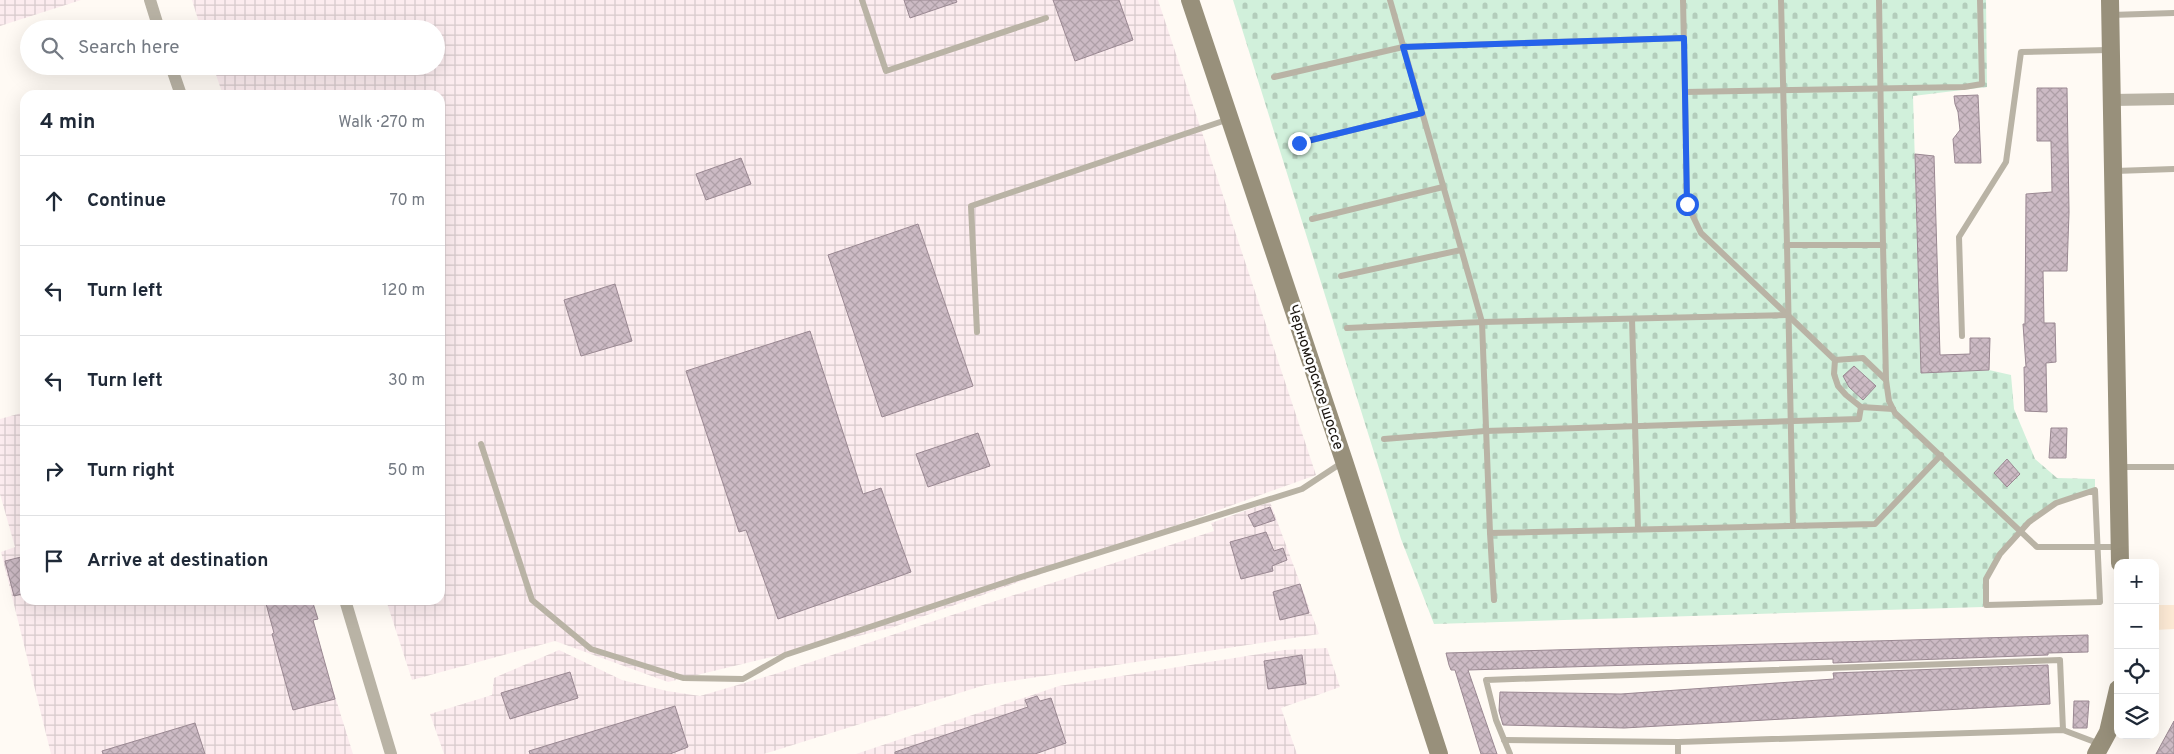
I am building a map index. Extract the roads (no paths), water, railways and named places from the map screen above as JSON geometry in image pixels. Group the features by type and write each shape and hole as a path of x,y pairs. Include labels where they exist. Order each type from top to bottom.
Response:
{"main road":[{"name":"Черноморское шоссе","path":"1190,0 1344,461 1439,754"},
{"path":"2110,7 2120,555"},
{"path":"2099,749 2108,732 2117,694"}],"street":[{"path":"150,0 156,20"},
{"path":"175,75 179,90"},
{"path":"2112,100 2174,99"},
{"path":"346,605 391,754"}],"lane":[{"path":"862,0 886,71 1046,18"},
{"path":"1390,0 1482,322 1485,431 1494,600"},
{"path":"1683,0 1687,204 1701,233 1835,360 1863,358 1886,380"},
{"path":"1782,0 1789,421 1793,526"},
{"path":"1879,0 1886,380 1889,401 1895,413 2037,547 2098,547 2120,555"},
{"path":"1685,92 1964,87 1982,84 1980,0"},
{"path":"2110,7 2174,13"},
{"path":"1274,77 1403,47 1684,38"},
{"path":"1962,336 1959,237 2006,162 2021,52 2111,50"},
{"path":"1299,143 1422,113"},
{"path":"977,332 971,206 1230,119"},
{"path":"2114,171 2174,169"},
{"path":"1312,219 1443,187"},
{"path":"1787,245 1883,245"},
{"path":"1341,276 1461,250"},
{"path":"1347,328 1482,322 1788,315"},
{"path":"1632,319 1638,529"},
{"path":"1835,360 1834,374 1838,386 1861,407 1893,409"},
{"path":"1384,439 1485,431 1858,419 1861,407"},
{"path":"481,444 532,600 591,649 683,678 743,679 785,655 1033,573 1302,489 1344,461"},
{"path":"1490,532 1875,524 1941,455"},
{"path":"2119,467 2174,467"},
{"path":"2095,490 2098,547 2100,602 1986,604 1986,580 2000,554 2029,522 2056,502 2095,490"},
{"path":"1510,754 1496,720 1486,680 2060,660 2062,730"},
{"path":"1504,740 1678,742 2062,730 2099,749"},
{"path":"1678,742 1678,754"}]}
